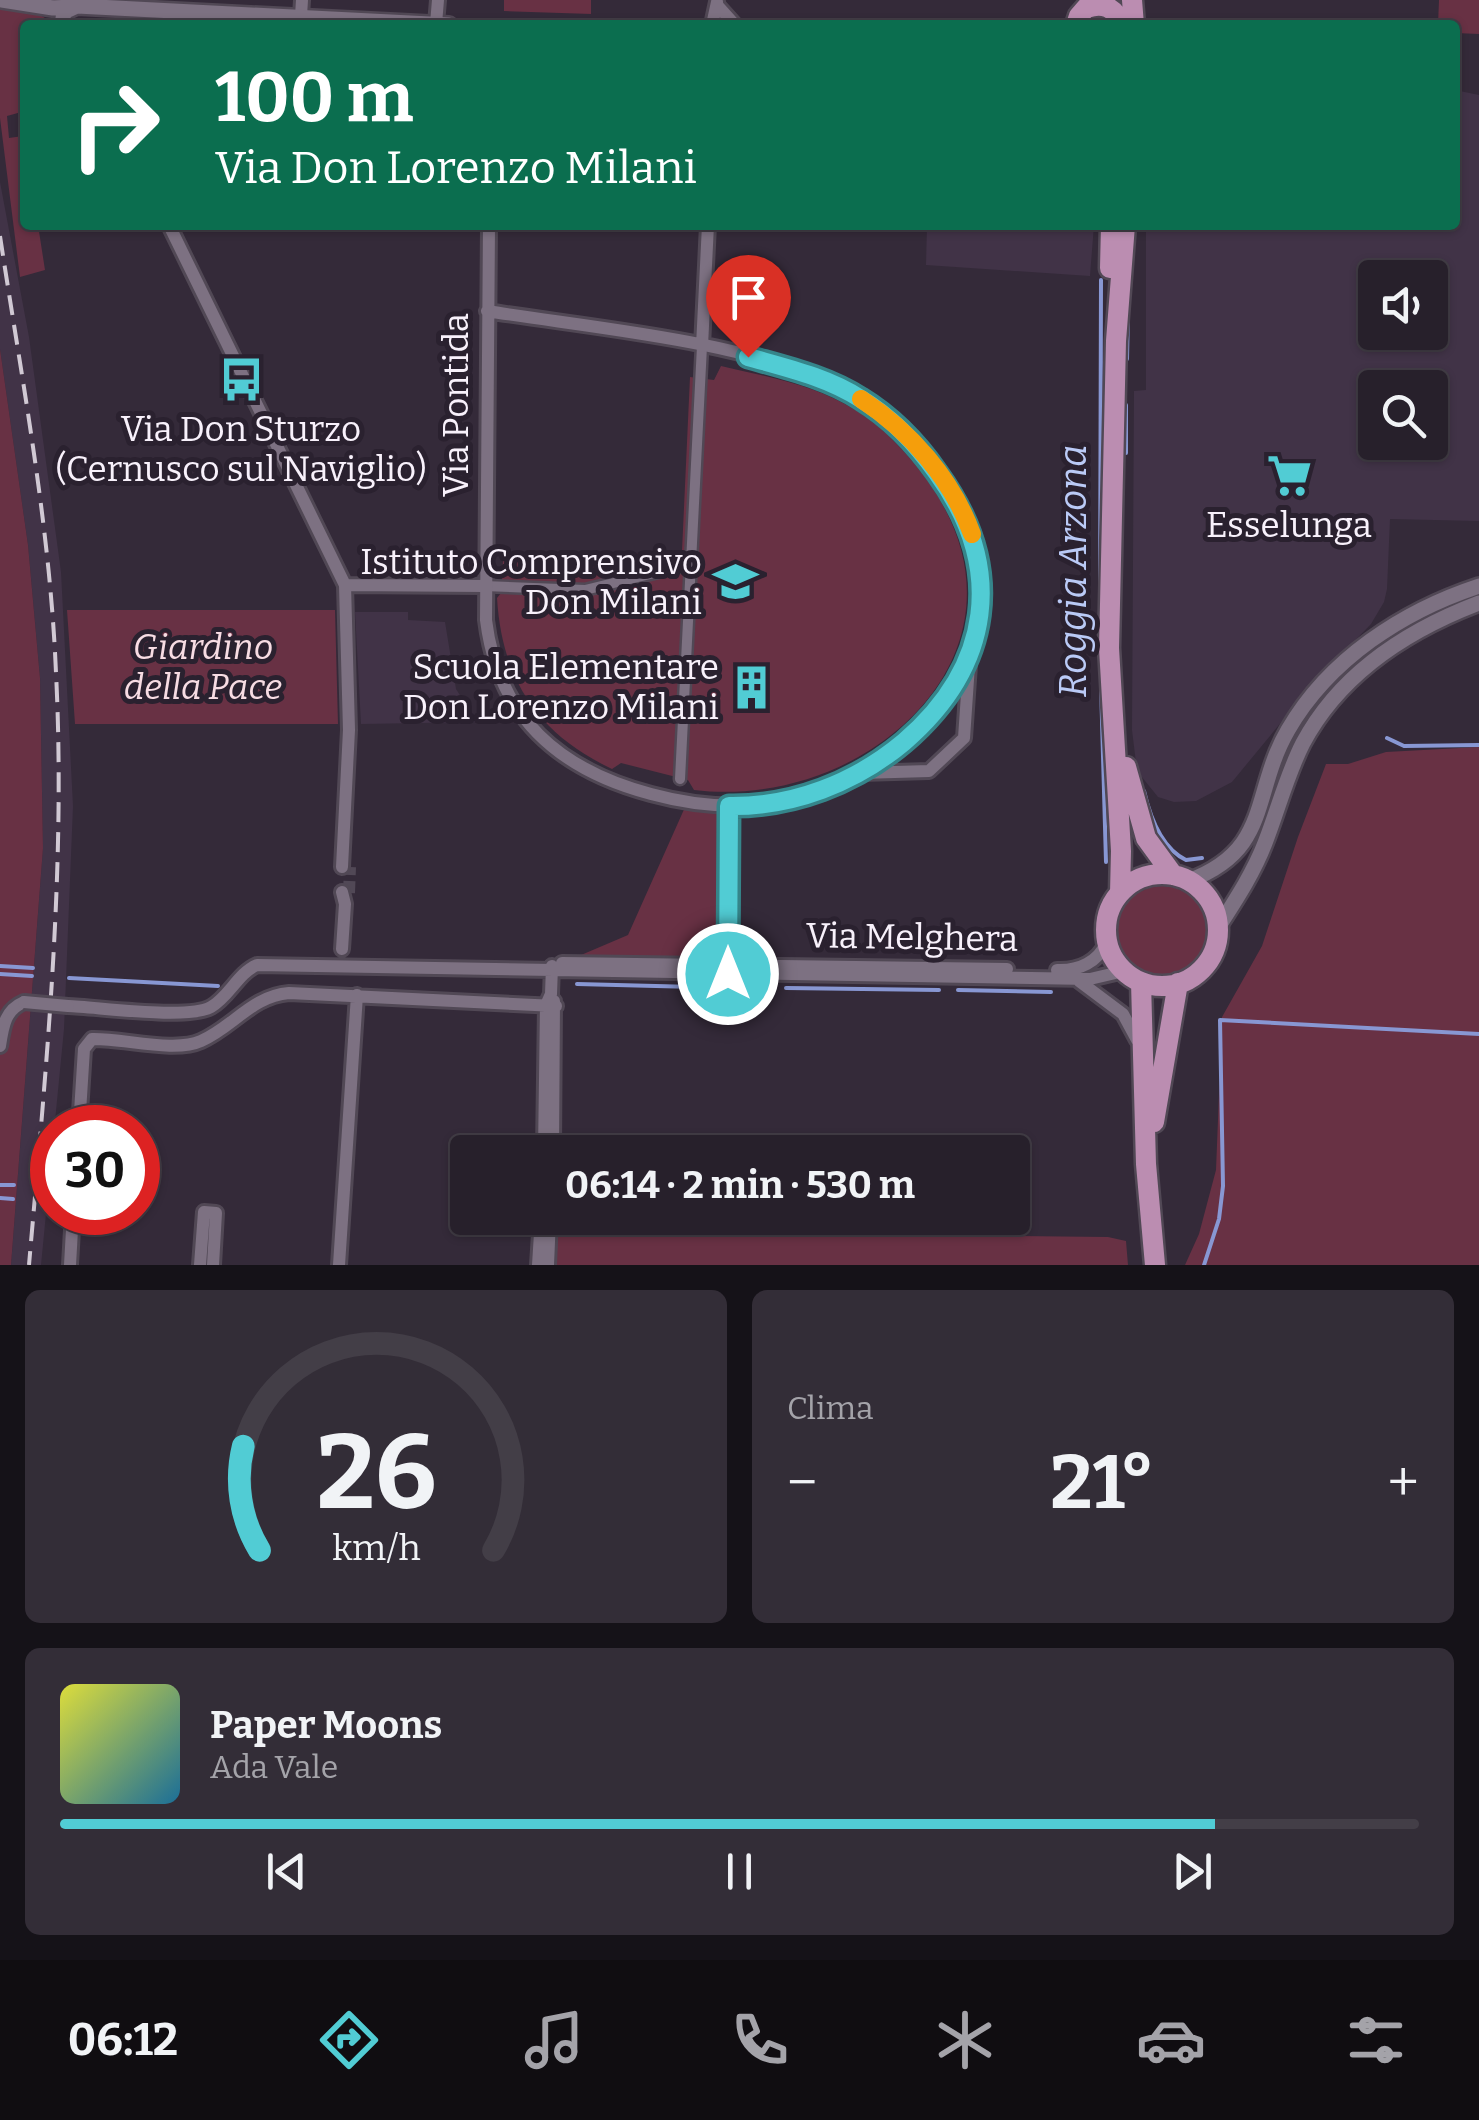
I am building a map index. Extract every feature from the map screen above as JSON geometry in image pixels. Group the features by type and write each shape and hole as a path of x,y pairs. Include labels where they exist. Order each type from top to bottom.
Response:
{"main road":[{"path":"1079,16 1106,7 1123,17 1132,0"},
{"path":"1111,230 1116,341"},
{"path":"1120,894 1109,648 1116,341 1126,230"},
{"path":"1113,717 1142,828 1154,852 1209,901 1217,929 1206,963 1192,977 1160,986 1133,976 1113,957 1107,942 1108,916 1120,894 1144,877 1180,878"},
{"path":"1133,976 1143,1058 1146,1164 1155,1265"},
{"path":"1146,1164 1178,983"}],"street":[{"path":"2,0 91,12"},
{"path":"34,6 54,20"},
{"path":"61,20 62,14 91,12 301,8 402,20"},
{"path":"171,230 346,585 346,867"},
{"name":"Via Pontida","path":"489,230 484,586 489,641 502,682 524,718 553,749 582,769 614,784 676,800 729,806 794,798 858,774"},
{"path":"680,778 708,230"},
{"path":"486,311 702,346 832,383 879,411 919,448 957,502 977,551 981,604 970,656 964,738 930,771 858,774"},
{"path":"346,585 585,590 691,564"},
{"path":"1180,878 1214,870 1246,841 1286,734 1340,667 1418,610 1479,586"},
{"path":"1217,929 1252,874 1302,745 1340,692 1396,644 1441,618 1479,603"},
{"path":"858,774 932,716 954,688 970,656"},
{"path":"728,969 729,806"},
{"path":"342,949 345,896"},
{"name":"Via Melghera","path":"0,1046 6,1016 12,1007 24,1002 200,1012 220,1001 251,967 345,968 384,962 552,968 1068,971 1092,962 1107,942"},
{"path":"545,1135 552,968"},
{"name":"Via Melghera","path":"728,969 1090,979 1133,976"},
{"path":"1067,978 1085,984 1122,1014 1134,1030 1143,1058"},
{"path":"338,1265 357,995"},
{"path":"81,1105 85,1046 92,1039 188,1044 202,1040 254,1004 273,996 551,1001"},
{"path":"551,1001 553,1135"},
{"path":"200,1265 204,1212 216,1213 213,1265"},
{"path":"70,1265 72,1235"},
{"path":"538,1265 540,1235"},
{"path":"548,1265 549,1235"}],"shaded area":[{"path":"1460,91 1479,95 1479,521 1390,519 1387,589 1371,624 1311,686 1232,782 1196,801 1174,802 1158,797 1137,771 1132,730 1134,391 1146,390 1146,230 1460,230"},
{"path":"0,182 29,337 61,572 73,806 64,1029 57,1105 30,1105 30,1235 44,1235 41,1265 11,1265 43,848 40,678 28,545 0,349"},
{"path":"927,230 1094,230 1090,276 926,265"},
{"path":"355,612 408,612 408,620 445,622 456,689 477,722 361,724"}],"green space":[{"path":"504,0 591,0 591,14 504,11"},
{"path":"1439,0 1479,0 1479,34 1460,33 1460,20 1438,20"},
{"path":"0,8 37,13 48,20 20,20 20,112 7,116 9,138 20,136 20,230 39,230 45,270 20,277 0,118"},
{"path":"0,349 28,545 40,678 43,848 11,1265 0,1265"},
{"name":"Istituto Comprensivo Don Milani","path":"721,366 825,395 857,411 895,442 927,480 959,543 967,603 953,658 921,707 876,746 821,774 759,790 694,790 688,780 621,763 612,769 564,739 544,721 516,679 500,627 497,598 501,593 503,560 682,551 690,377 714,380"},
{"name":"Giardino della Pace","path":"67,610 335,610 338,724 75,724"},
{"path":"1479,747 1479,1265 1185,1265 1199,1234 1216,1170 1222,1017 1262,946 1326,764 1348,764 1386,752"},
{"path":"686,805 723,808 721,961 567,961 628,935"},
{"path":"1162,886 1194,899 1207,931 1194,963 1162,976 1130,963 1117,931 1130,899"},
{"path":"555,1235 929,1235 1108,1237 1126,1241 1128,1265 553,1265"}],"waterway":[{"name":"Roggia Arzona","path":"1100,630 1101,280"},
{"path":"1127,359 1128,311"},
{"path":"1126,405 1126,453"},
{"name":"Roggia Arzona","path":"1101,685 1106,862"},
{"path":"1387,738 1404,746 1479,745"},
{"path":"1144,791 1163,840 1186,860 1202,858"},
{"path":"0,966 33,968"},
{"name":"Roggia Arzona","path":"0,974 32,976"},
{"name":"Roggia Arzona","path":"69,978 218,986"},
{"name":"Roggia Arzona","path":"577,984 771,989"},
{"name":"Roggia Arzona","path":"786,988 939,990"},
{"name":"Roggia Arzona","path":"958,990 1051,992"},
{"path":"1204,1265 1219,1219 1223,1186 1220,1020 1479,1034"},
{"path":"0,1185 14,1185"},
{"path":"0,1198 13,1199"}],"tunnel":[{"path":"349,893 350,867"}],"railway":[{"path":"0,236 48,563 56,673 58,821 53,969 29,1265"}],"slow traffic":[{"path":"861,399 893,422 924,455 952,494 972,534"}],"place":[{"name":"Via Don Sturzo (Cernusco sul Naviglio)","path":"241,379"},
{"name":"Esselunga","path":"1289,475"},
{"name":"Istituto Comprensivo Don Milani","path":"735,582"},
{"name":"Scuola Elementare Don Lorenzo Milani","path":"752,687"}],"route":[{"path":"728,974 729,806 769,804 819,791 865,770 900,745 932,716 958,680 973,648 982,595 972,534 952,494 919,448 879,411 848,391 748,357"}]}
